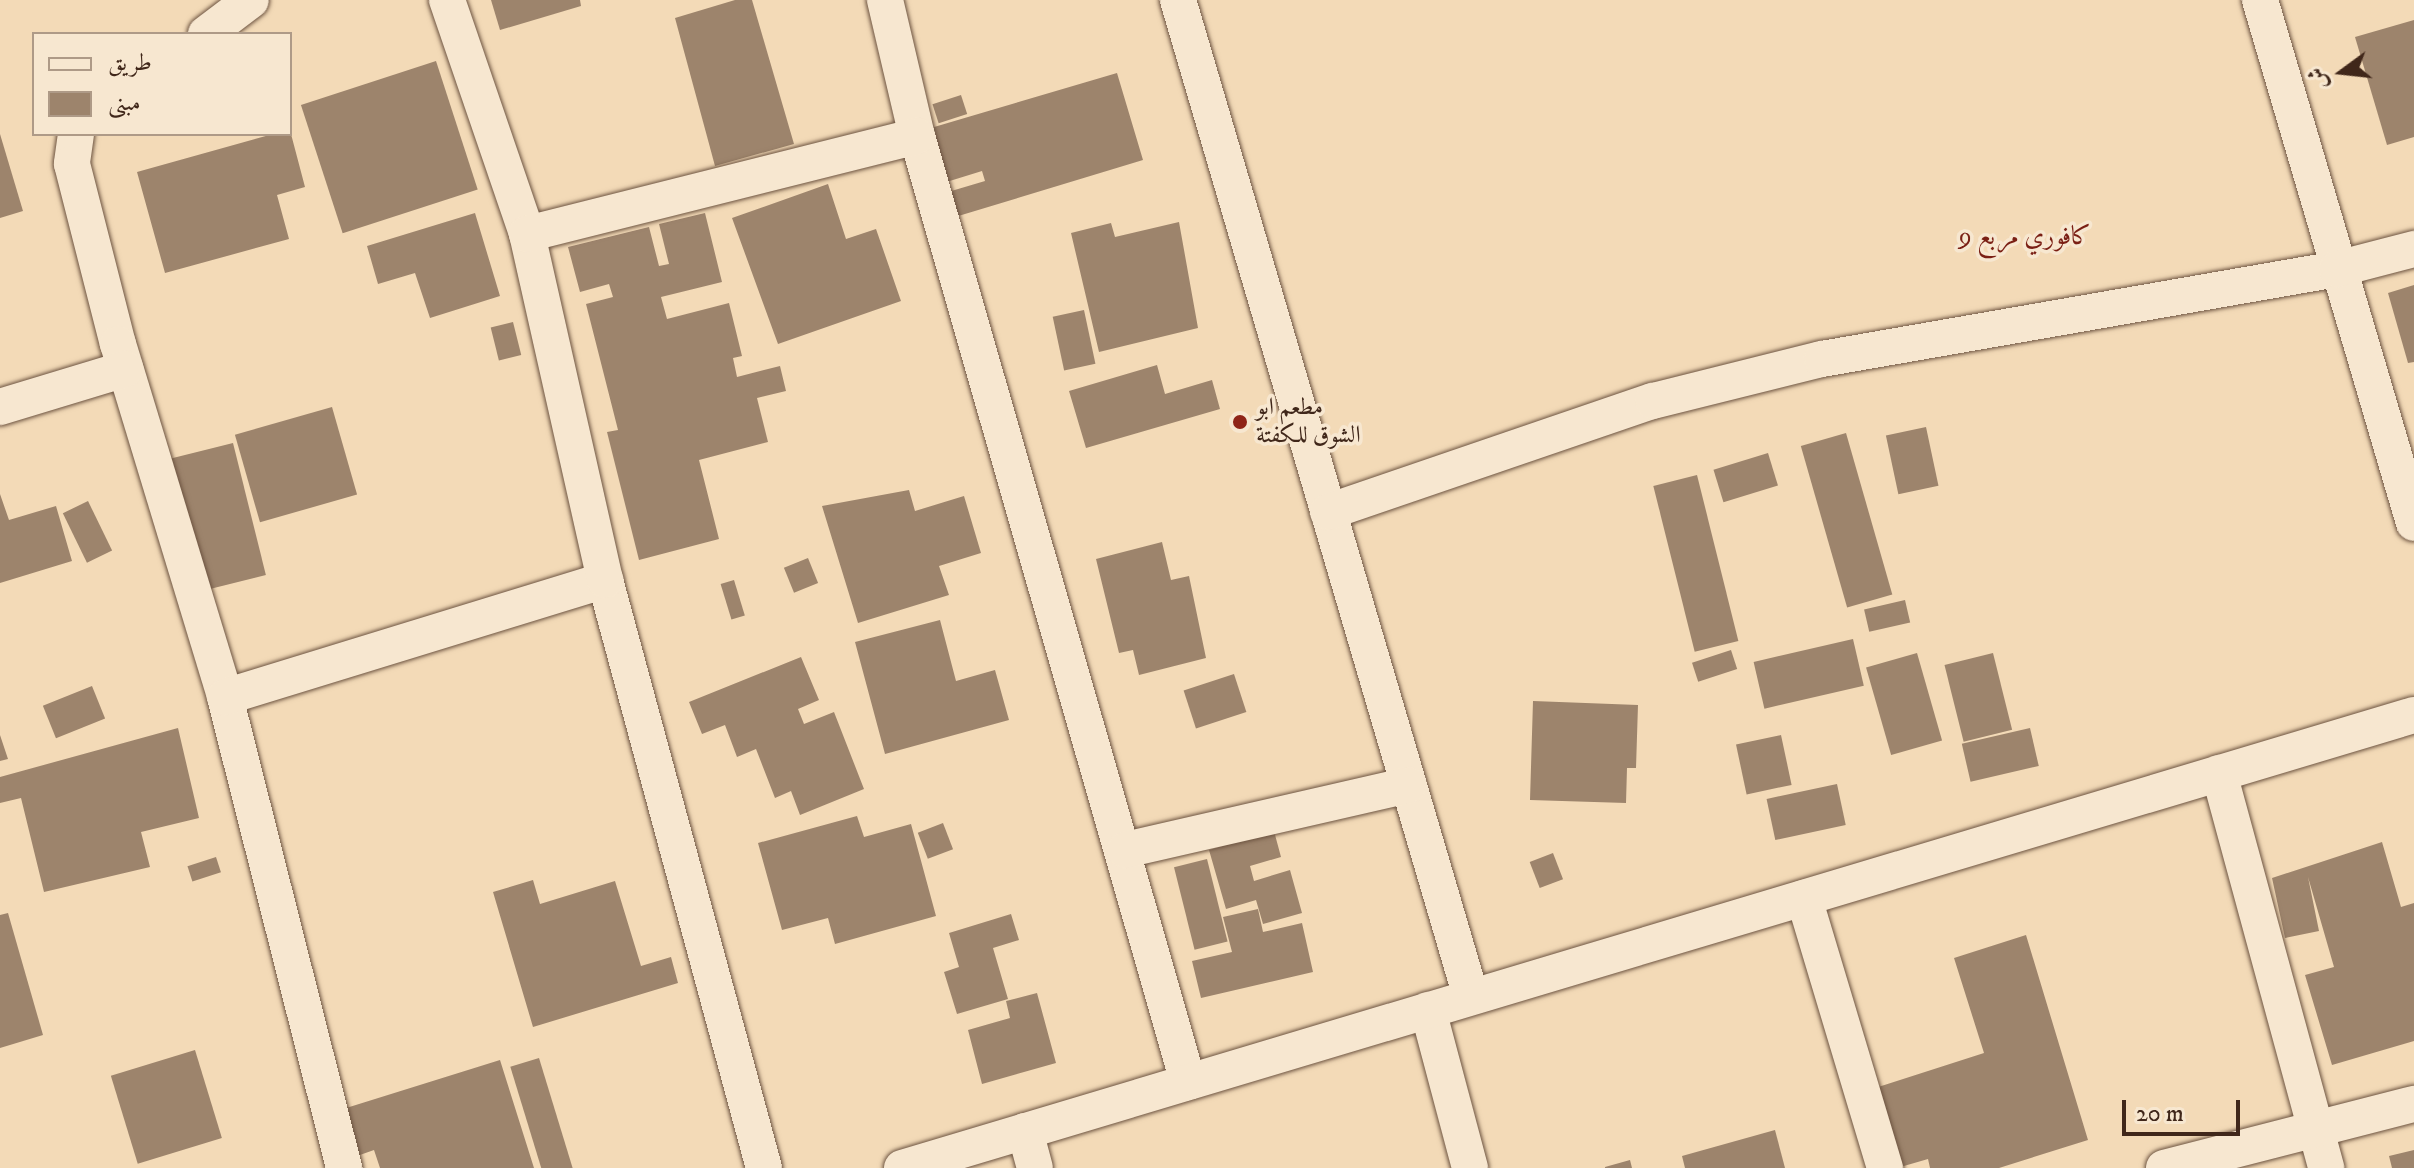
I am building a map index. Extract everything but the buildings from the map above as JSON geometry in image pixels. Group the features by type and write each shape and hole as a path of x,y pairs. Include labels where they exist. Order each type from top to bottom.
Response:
{"street":[{"path":"209,32 251,0"},
{"path":"447,0 527,234 605,580 764,1168"},
{"path":"885,0 917,136 1125,850 1188,1082"},
{"path":"1178,0 1471,997"},
{"path":"2260,0 2414,523"},
{"path":"76,136 72,164 125,369 225,697 344,1168"},
{"path":"527,234 917,136"},
{"path":"1328,512 1653,401 1807,363 2337,269 2414,249"},
{"path":"0,407 125,369"},
{"path":"225,697 605,580"},
{"path":"902,1168 2414,715"},
{"path":"2219,773 2326,1168"},
{"path":"1125,850 1409,785"},
{"path":"1804,898 1885,1168"},
{"path":"1428,1010 1470,1168"},
{"path":"2164,1168 2316,1132 2414,1104"},
{"path":"1025,1131 1035,1168"}],"place":[{"name":"مطعم ابو الشوق للكفتة","path":"1240,422"}],"district":[{"name":"كافوري مربع 9","path":"2025,237"}]}
